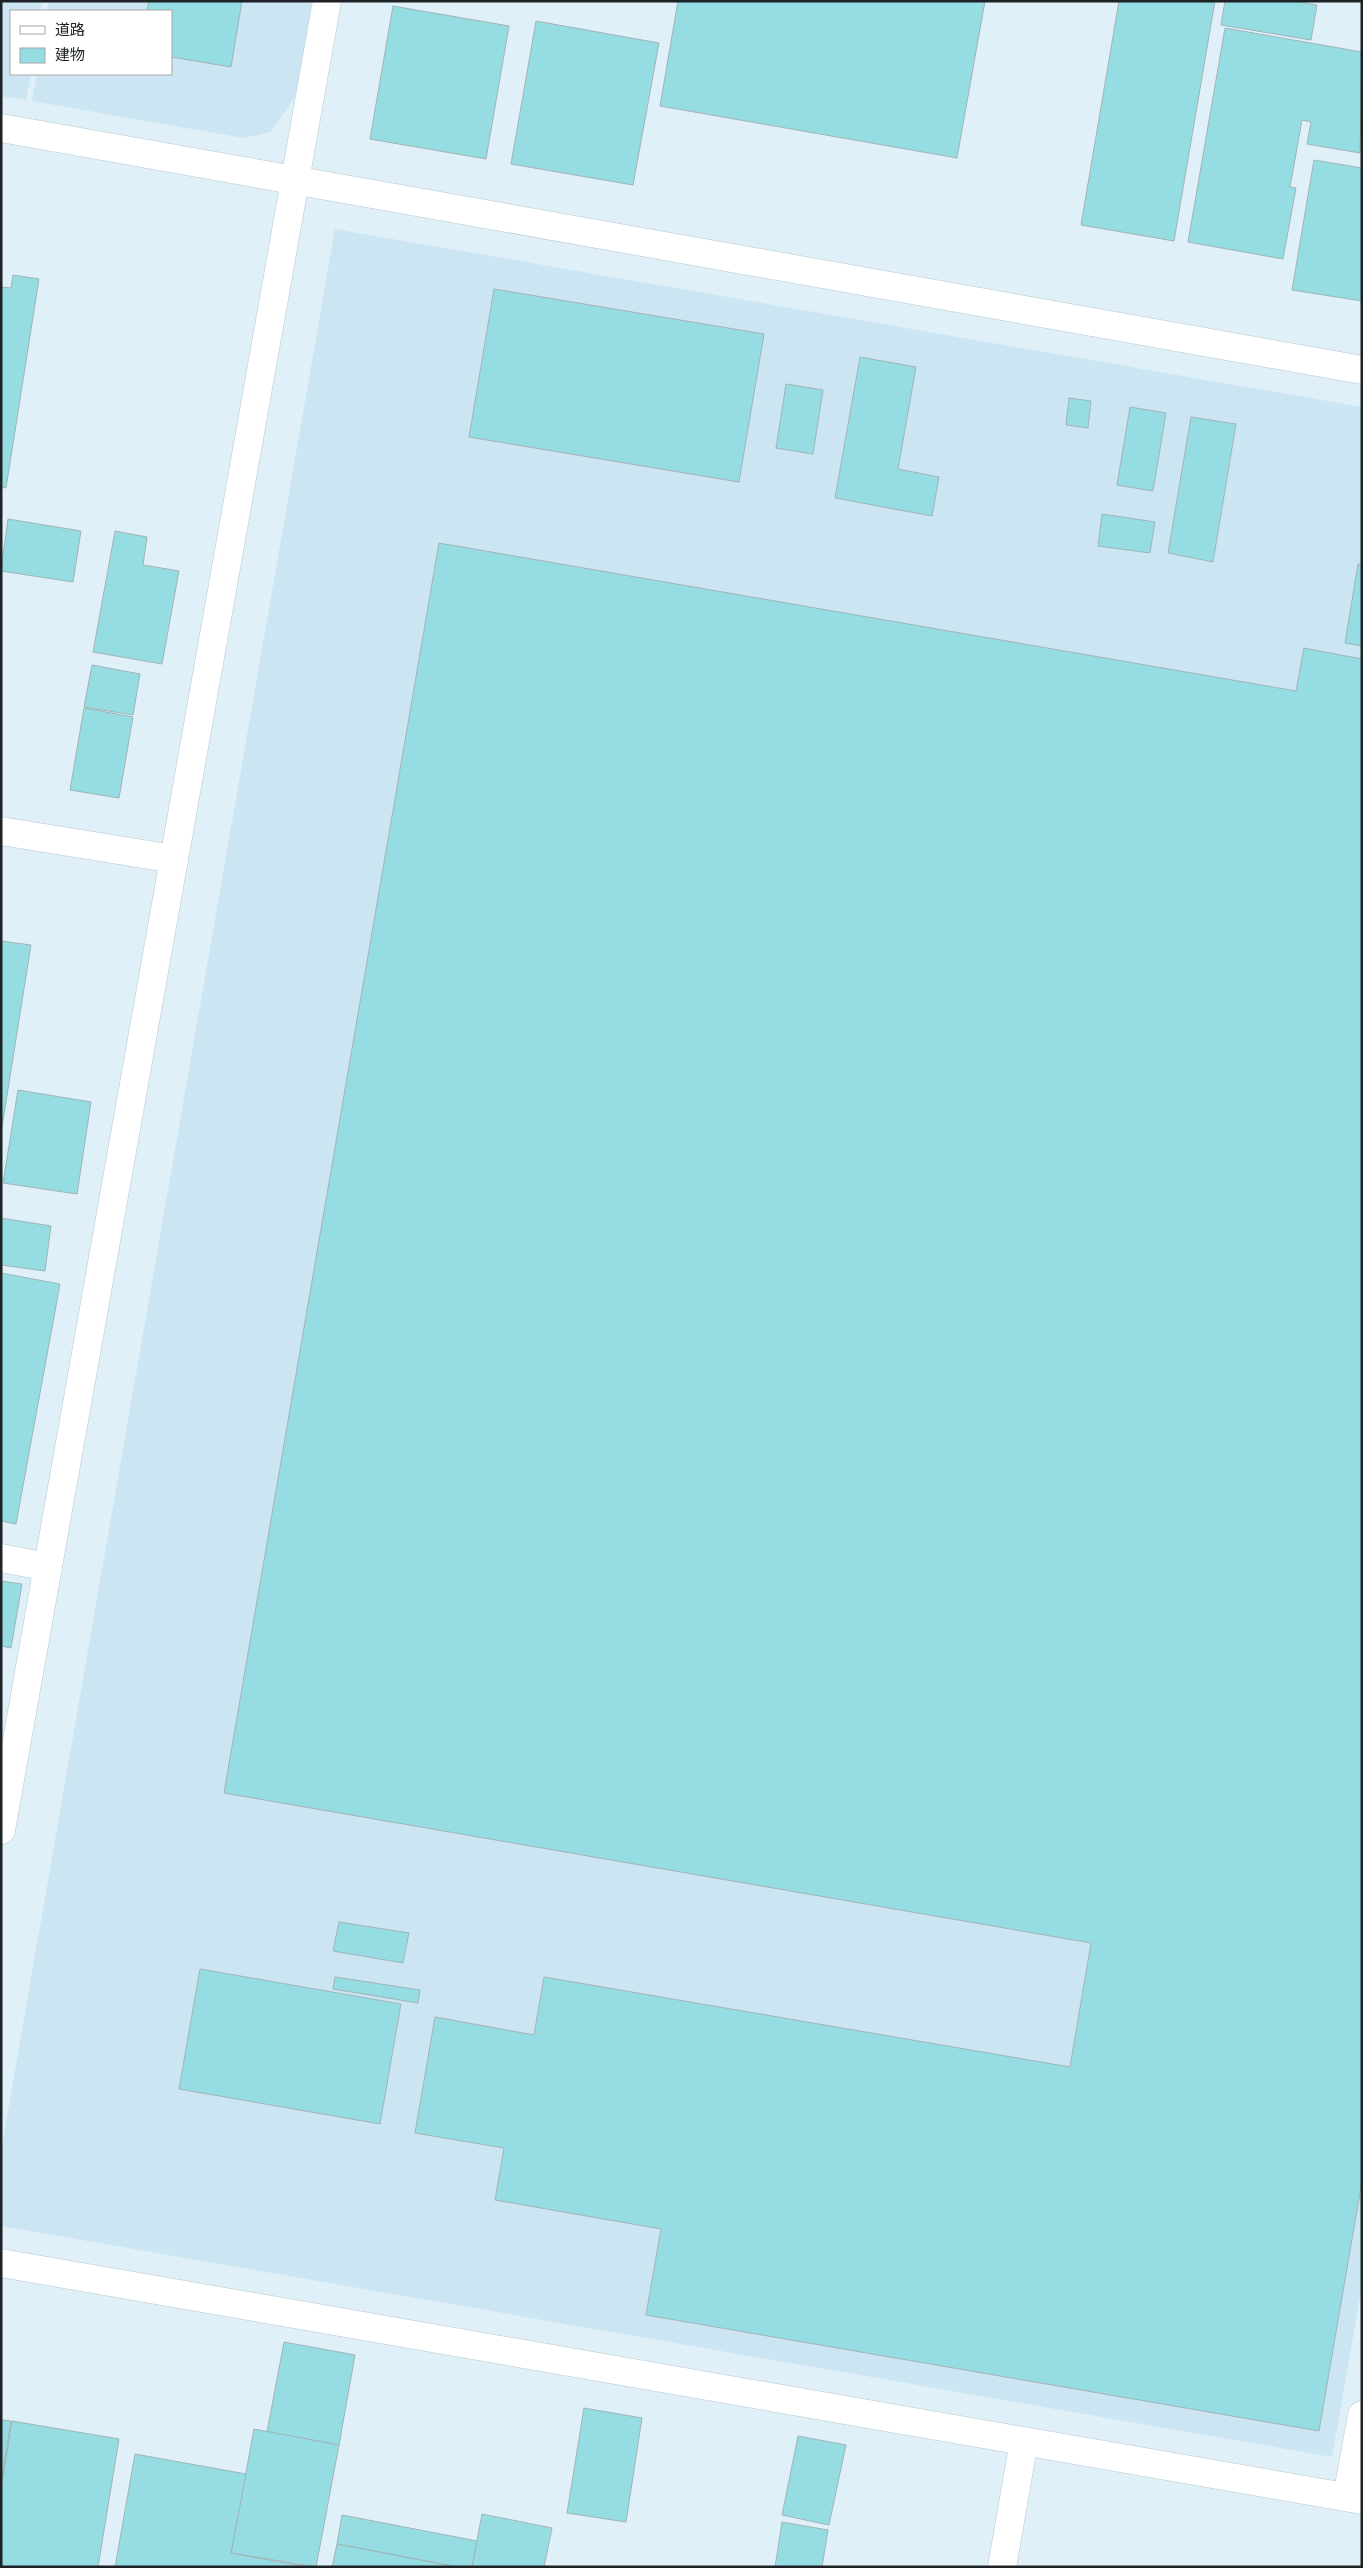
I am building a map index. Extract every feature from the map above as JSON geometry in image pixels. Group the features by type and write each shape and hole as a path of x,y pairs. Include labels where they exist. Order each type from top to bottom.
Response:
{"street":[{"path":"1,1830 327,1"},
{"path":"1,128 295,178 1362,370"},
{"path":"1,831 174,859"},
{"path":"1,1558 48,1566"},
{"path":"1,2263 1355,2498 1362,2415"},
{"path":"1002,2567 1024,2441"}],"shaded area":[{"path":"1,1 42,1 41,10 10,10 10,75 31,75 26,100 1,96"},
{"path":"49,1 312,1 296,95 271,132 243,138 32,101 37,75 172,75 172,10 47,10"},
{"path":"335,229 1362,407 1362,2286 1332,2457 1,2226 1,2151"}],"building":[{"path":"149,1 242,1 231,67 172,57 172,10 147,10"},
{"path":"678,1 985,1 957,158 660,106"},
{"path":"1119,1 1215,1 1174,241 1081,225"},
{"path":"1225,1 1294,1 1317,5 1311,40 1221,25"},
{"path":"393,6 509,26 486,159 370,139"},
{"path":"536,21 659,43 633,185 511,164"},
{"path":"1225,28 1362,52 1360,153 1307,144 1311,122 1302,120 1290,187 1296,188 1283,259 1188,242"},
{"path":"1314,160 1362,168 1362,301 1292,290"},
{"path":"13,275 39,279 6,488 1,487 1,287 11,288"},
{"path":"494,289 764,334 739,482 469,437"},
{"path":"860,357 916,367 898,469 939,477 932,516 835,498"},
{"path":"786,384 823,390 813,454 776,448"},
{"path":"1069,398 1091,401 1088,428 1066,425"},
{"path":"1130,407 1166,413 1153,491 1117,485"},
{"path":"1191,417 1236,424 1213,562 1168,553"},
{"path":"1102,514 1155,522 1150,553 1098,546"},
{"path":"8,519 81,531 73,582 1,571"},
{"path":"115,531 147,537 143,565 179,571 162,664 93,652"},
{"path":"439,543 1296,691 1304,648 1362,659 1362,2181 1319,2431 646,2315 661,2229 495,2200 504,2148 415,2133 435,2017 534,2035 544,1977 1070,2067 1091,1943 224,1793"},
{"path":"1358,564 1362,565 1362,646 1345,643"},
{"path":"92,665 140,674 133,715 84,707"},
{"path":"84,708 133,717 119,798 70,790"},
{"path":"1,941 31,945 1,1133"},
{"path":"18,1090 91,1102 77,1194 3,1183"},
{"path":"1,1218 51,1226 45,1271 1,1265"},
{"path":"1,1273 60,1284 16,1524 1,1521"},
{"path":"1,1581 22,1584 11,1648 1,1646"},
{"path":"339,1922 409,1933 403,1963 333,1951"},
{"path":"200,1969 401,2004 380,2124 179,2089"},
{"path":"335,1977 420,1990 418,2003 333,1989"},
{"path":"284,2342 355,2355 339,2445 267,2432"},
{"path":"584,2408 642,2418 626,2522 567,2513"},
{"path":"1,2420 11,2421 1,2484"},
{"path":"12,2421 119,2439 98,2567 1,2567 1,2489"},
{"path":"254,2429 339,2445 316,2567 231,2553"},
{"path":"798,2436 846,2445 829,2525 782,2515"},
{"path":"135,2454 246,2474 231,2553 308,2567 115,2567"},
{"path":"482,2514 552,2528 544,2567 472,2567"},
{"path":"342,2515 477,2541 472,2567 457,2567 337,2544"},
{"path":"782,2522 828,2530 822,2567 775,2567"},
{"path":"337,2544 457,2567 332,2567"}]}
